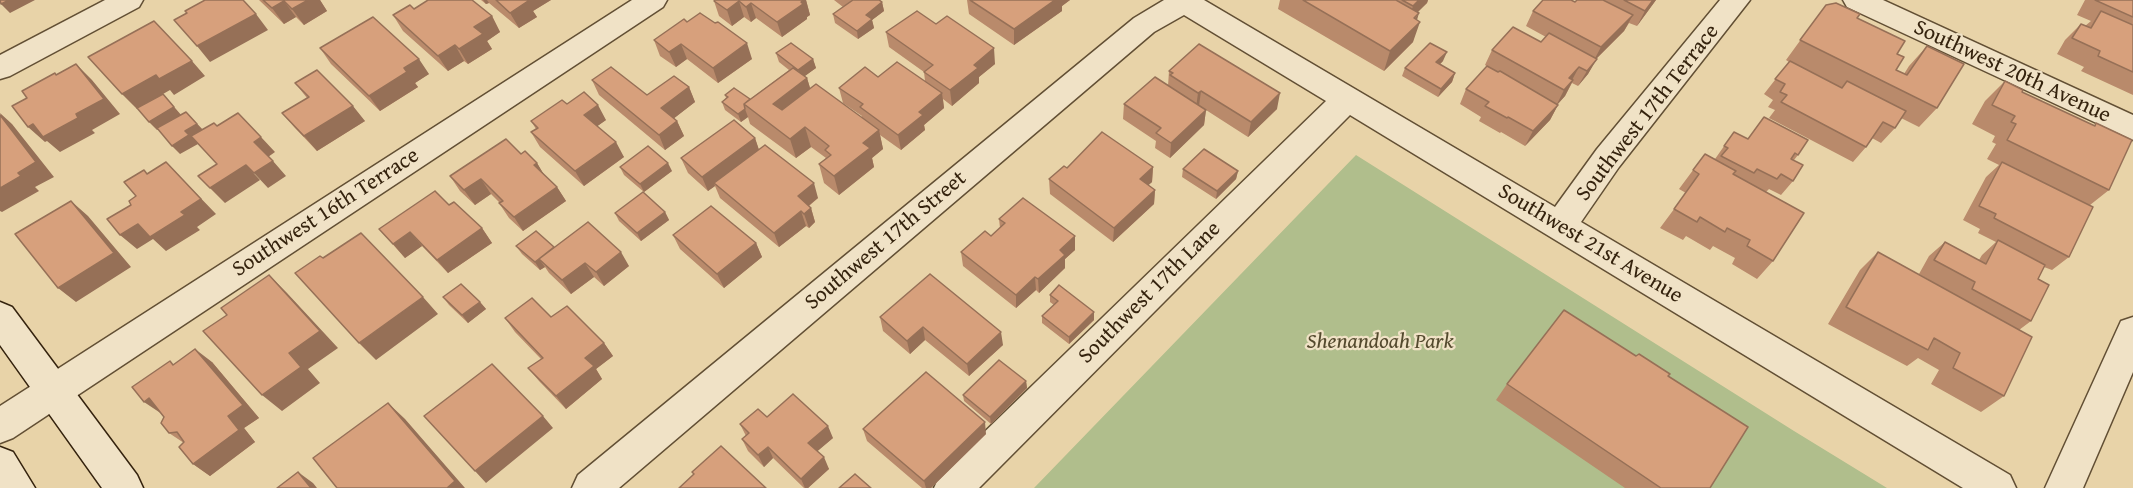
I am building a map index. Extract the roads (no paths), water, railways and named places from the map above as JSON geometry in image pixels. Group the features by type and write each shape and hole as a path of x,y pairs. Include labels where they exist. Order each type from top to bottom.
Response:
{"street":[{"path":"0,68 129,0"},
{"name":"Southwest 16th Terrace","path":"0,426 653,0"},
{"name":"Southwest 21st Avenue","path":"1184,0 1997,488"},
{"name":"Southwest 17th Street","path":"591,488 1144,25 1184,0"},
{"name":"Southwest 17th Terrace","path":"1560,226 1608,158 1736,0"},
{"name":"Southwest 20th Avenue","path":"1857,0 2133,128"},
{"name":"Southwest 17th Lane","path":"953,488 1348,98"},
{"path":"0,317 124,488"},
{"path":"2064,488 2133,332"},
{"path":"0,464 16,488"}],"park label":[{"name":"Shenandoah Park","path":"1380,342"}]}
